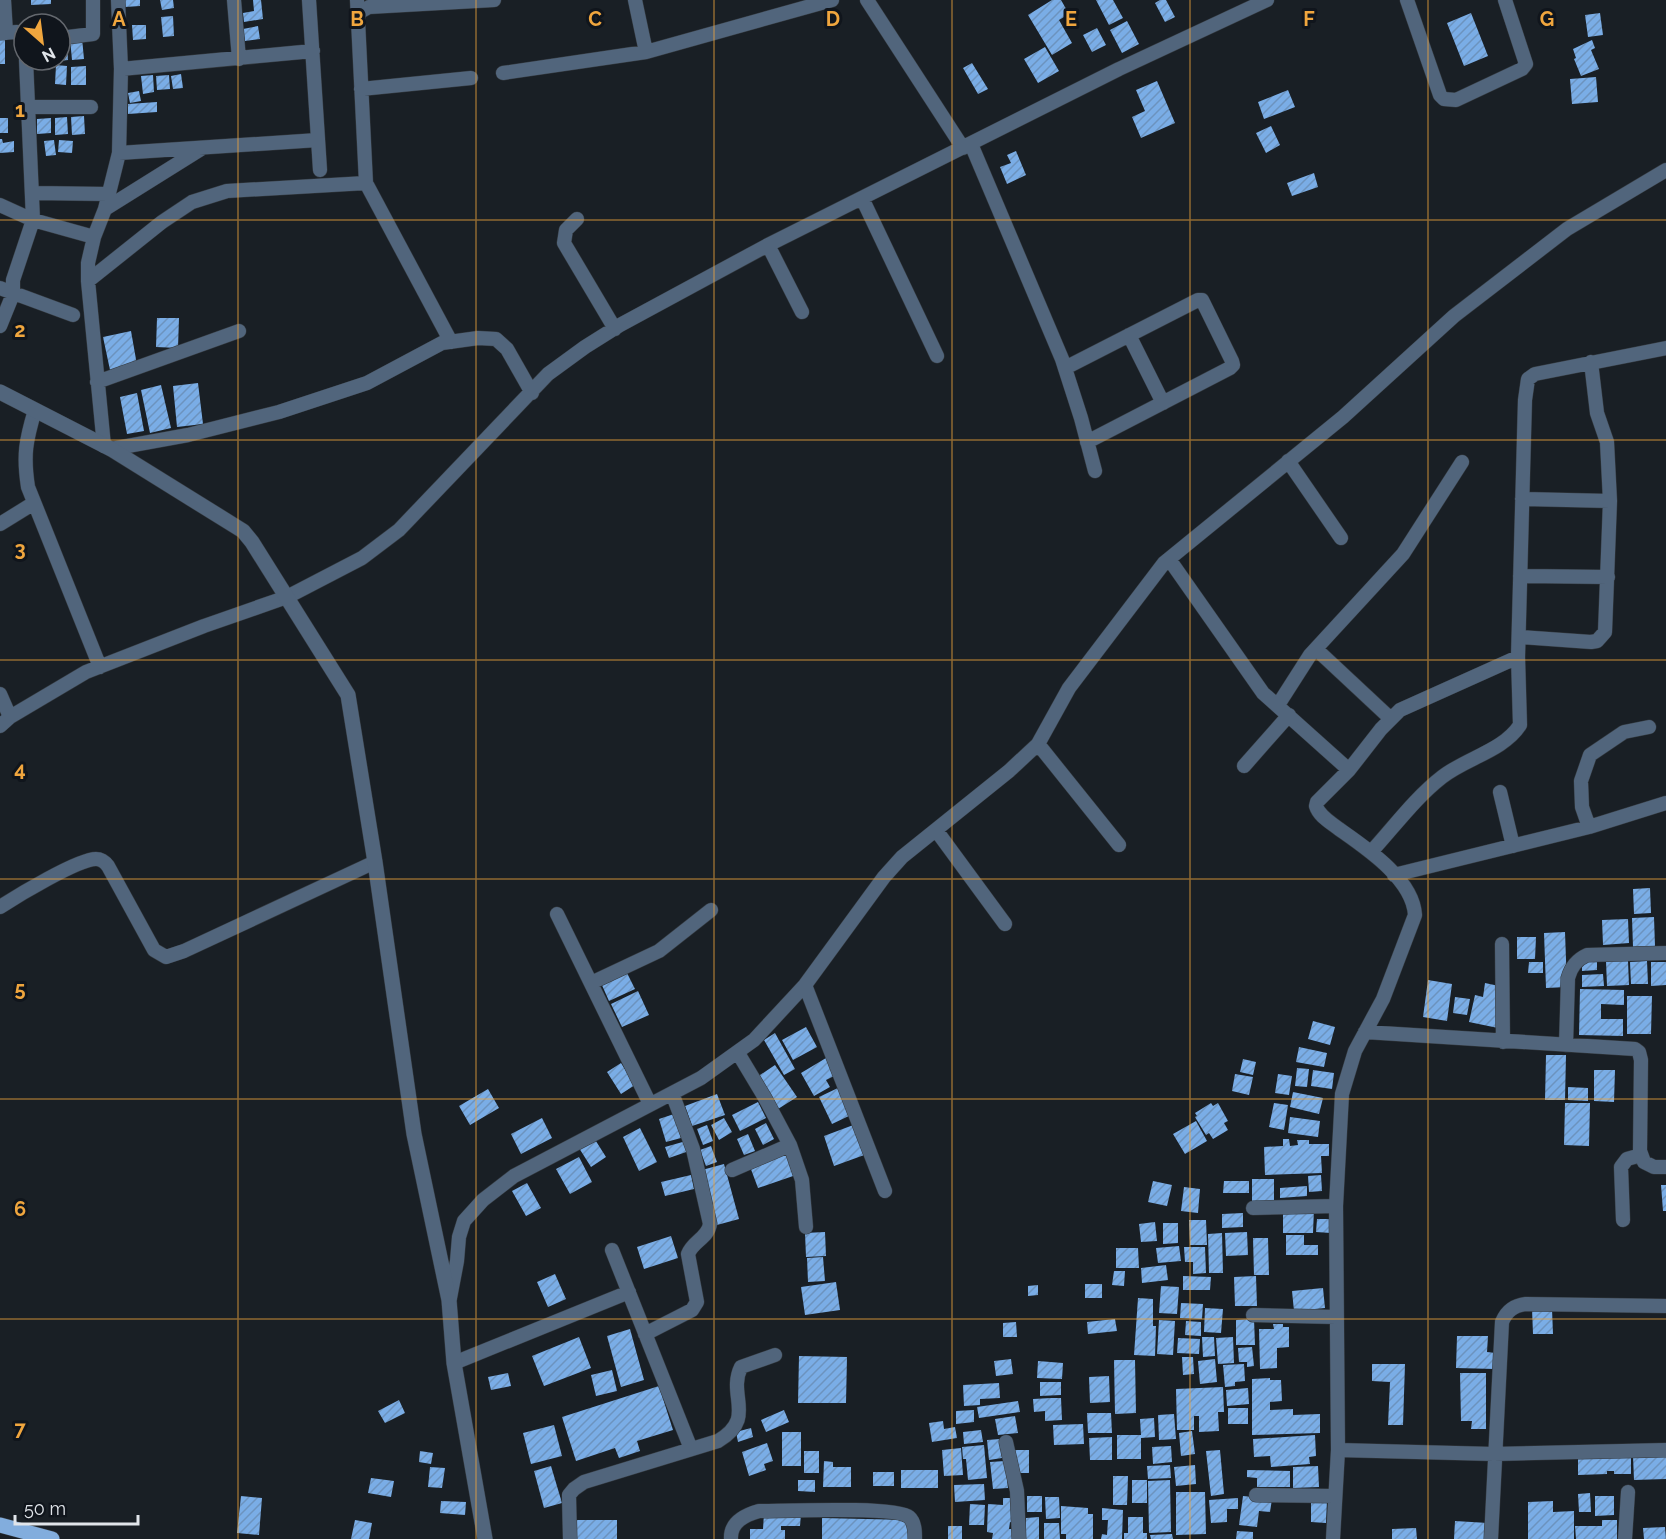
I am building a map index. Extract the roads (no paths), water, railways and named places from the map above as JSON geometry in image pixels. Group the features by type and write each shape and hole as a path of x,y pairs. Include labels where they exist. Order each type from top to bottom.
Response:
{"main road":[{"path":"0,1525 48,1539"}],"street":[{"path":"3,33 4,0"},
{"path":"72,37 93,34 93,0"},
{"path":"108,447 97,382 88,263 119,153 121,69 118,0"},
{"path":"234,0 239,59"},
{"path":"309,0 320,171"},
{"path":"357,0 366,183 451,342"},
{"path":"358,16 360,12 369,8 494,0"},
{"path":"635,0 646,52"},
{"path":"503,74 646,52 832,0"},
{"path":"867,0 967,146 1065,368 1095,471"},
{"path":"0,694 5,721 86,672 204,626 287,597 362,558 399,530 549,374 585,347 768,245 1119,69 1267,0"},
{"path":"1407,0 1440,95 1449,101 1456,100 1522,69 1526,64 1505,0"},
{"path":"121,69 313,51"},
{"path":"0,326 33,220 27,72"},
{"path":"361,89 471,78"},
{"path":"30,107 91,107"},
{"path":"119,153 318,140"},
{"path":"105,208 203,148"},
{"path":"449,1300 459,1237 464,1221 483,1200 514,1176 701,1078 754,1040 805,985 884,877 902,857 1009,771 1038,744 1069,688 1169,559 1343,417 1454,316 1557,236 1666,170"},
{"path":"88,281 162,222 192,202 227,191 366,183"},
{"path":"33,193 108,194"},
{"path":"862,198 937,356"},
{"path":"0,205 33,220 94,237"},
{"path":"577,219 566,230 564,243 615,329"},
{"path":"768,245 802,312"},
{"path":"0,287 13,287 73,315"},
{"path":"1065,368 1198,300 1202,300 1233,365 1211,379 1088,442"},
{"path":"97,382 239,331"},
{"path":"1129,335 1163,403"},
{"path":"108,447 188,435 279,412 367,382 442,343 478,338 496,339 507,349 532,393"},
{"path":"1371,852 1420,796 1443,776 1502,742 1520,726 1518,657 1525,400 1528,379 1535,374 1666,348"},
{"path":"1519,638 1591,642 1598,641 1605,632 1610,501 1606,442 1597,413 1591,362"},
{"path":"0,392 108,447 243,531 348,696 375,862 414,1134 449,1300 454,1363 485,1539"},
{"path":"35,410 26,443 24,464 27,487 100,667"},
{"path":"1288,461 1341,538"},
{"path":"1278,705 1310,655 1403,554 1462,462"},
{"path":"1522,499 1610,501"},
{"path":"0,524 34,503"},
{"path":"1169,559 1263,693 1349,770"},
{"path":"1521,576 1608,577"},
{"path":"1316,649 1391,719"},
{"path":"1333,1539 1338,1450 1336,1206 1342,1094 1355,1051 1383,999 1415,915 1415,904 1394,875 1371,852 1322,816 1316,806 1317,802 1349,770 1400,710 1518,657"},
{"path":"1244,766 1289,715"},
{"path":"1589,827 1582,807 1581,781 1590,755 1624,732 1649,727"},
{"path":"1038,744 1119,845"},
{"path":"1500,792 1513,846"},
{"path":"1394,875 1589,827 1666,803"},
{"path":"936,830 1005,924"},
{"path":"0,907 72,867 95,859 103,861 108,866 154,950 166,957 184,951 375,862"},
{"path":"591,983 660,951 711,910"},
{"path":"557,914 650,1104"},
{"path":"1502,944 1503,1042"},
{"path":"1566,1045 1568,978 1579,959 1587,955 1666,953"},
{"path":"805,985 885,1191"},
{"path":"1365,1032 1635,1049 1639,1052 1641,1060 1641,1155 1644,1162 1654,1167 1666,1167"},
{"path":"738,1053 790,1145 802,1180 806,1227"},
{"path":"645,1334 692,1310 697,1302 688,1254 690,1247 709,1230 710,1224 693,1149 672,1093"},
{"path":"732,1170 790,1145"},
{"path":"1623,1220 1621,1167 1627,1159 1641,1155"},
{"path":"1253,1208 1336,1206"},
{"path":"612,1250 691,1449"},
{"path":"454,1363 628,1292"},
{"path":"1491,1539 1502,1322 1506,1313 1515,1306 1526,1304 1666,1306"},
{"path":"1253,1315 1336,1317"},
{"path":"570,1539 569,1495 578,1485 718,1441 728,1435 736,1426 740,1416 737,1374 741,1367 775,1355"},
{"path":"1006,1442 1017,1491 1019,1539"},
{"path":"1338,1450 1494,1455 1666,1450"},
{"path":"1625,1539 1628,1492"},
{"path":"1256,1495 1334,1496"},
{"path":"731,1539 730,1533 737,1522 746,1515 759,1511 856,1510 902,1513 914,1524 915,1539"}]}
